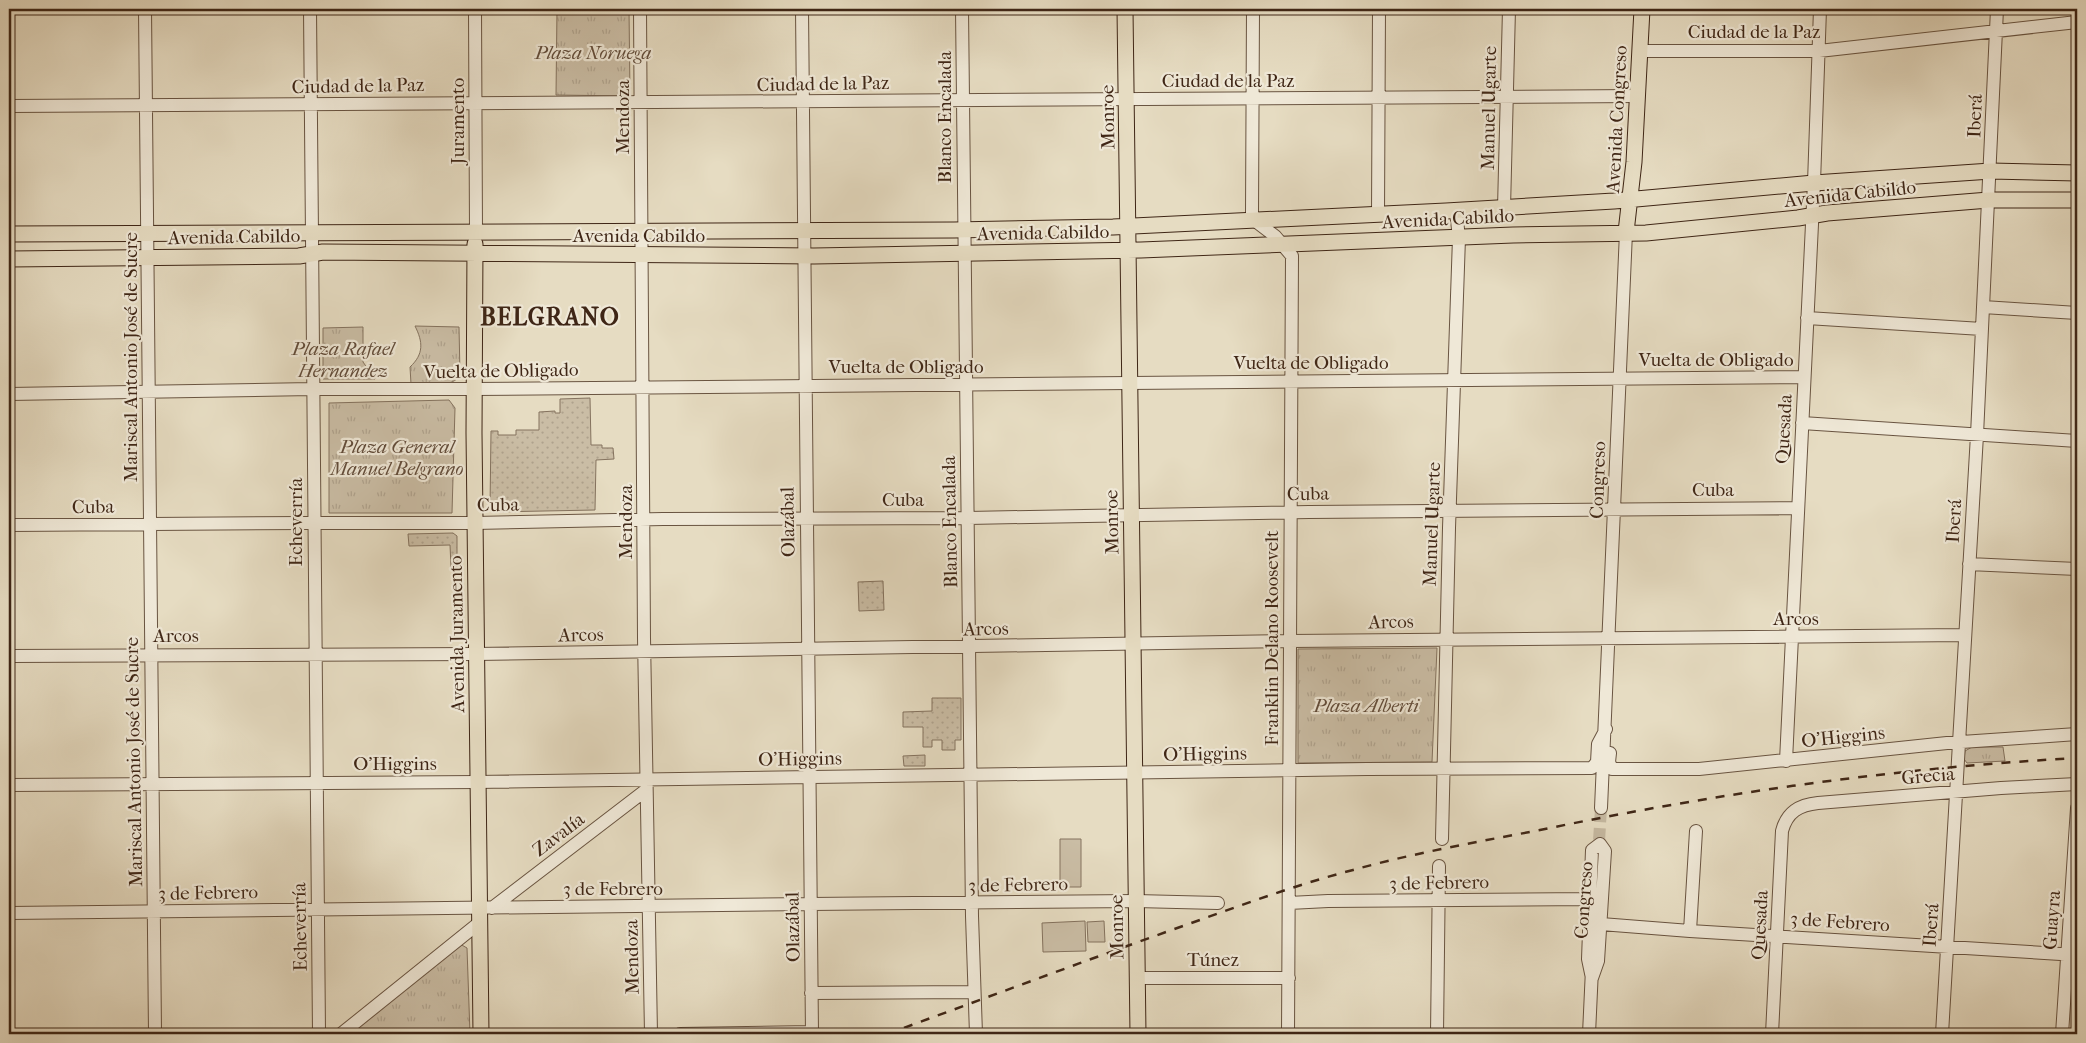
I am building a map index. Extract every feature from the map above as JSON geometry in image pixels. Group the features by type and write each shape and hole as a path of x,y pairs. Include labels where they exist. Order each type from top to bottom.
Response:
{"main road":[{"name":"Monroe","path":"1125,9 1138,1034"},
{"name":"Avenida Congreso","path":"1627,226 1631,200 1642,9"},
{"name":"Avenida Cabildo","path":"9,259 299,256 323,252 640,230 964,230 1260,225 1378,213 1456,211 1631,200 1814,183 1990,172 2077,173"},
{"name":"Avenida Cabildo","path":"9,234 311,233 475,241 641,256 964,254 1459,238 1627,226 1646,232 1989,200 2077,200"},
{"name":"Avenida Juramento","path":"475,241 474,389 477,782 485,908 479,923 481,1034"}],"street":[{"name":"Mariscal Antonio José de Sucre","path":"145,9 155,1034"},
{"name":"Echeverría","path":"310,9 319,1034"},
{"name":"Juramento","path":"475,9 475,241"},
{"name":"Mendoza","path":"640,9 644,652 651,1034"},
{"name":"Olazábal","path":"802,9 804,385 812,1033"},
{"name":"Blanco Encalada","path":"962,9 972,904 976,1034"},
{"path":"1253,9 1252,212 1260,225 1284,245"},
{"path":"1378,213 1380,9"},
{"name":"Manuel Ugarte","path":"1504,208 1509,9"},
{"name":"Quesada","path":"1786,761 1814,183 1820,9"},
{"name":"Iberá","path":"1942,1034 1958,792 1964,635 1977,435 1997,9"},
{"name":"Ciudad de la Paz","path":"1640,51 1819,51 2077,22"},
{"name":"Ciudad de la Paz","path":"9,106 1638,96"},
{"name":"Manuel Ugarte","path":"1442,839 1446,639 1459,238 1456,211"},
{"name":"Congreso","path":"1601,808 1627,226"},
{"name":"Franklin Delano Roosevelt","path":"1284,245 1292,256 1288,1034"},
{"path":"1983,307 2077,313"},
{"path":"1806,318 1982,329"},
{"name":"Vuelta de Obligado","path":"9,394 312,389 1804,377"},
{"path":"1802,423 2077,441"},
{"name":"Cuba","path":"9,525 475,524 644,520 968,518 1450,510 1798,508"},
{"path":"1970,564 2077,569"},
{"name":"Arcos","path":"9,656 476,654 1446,639 1964,635"},
{"name":"Congreso","path":"1592,768 1597,762 1598,744 1606,729"},
{"name":"Congreso","path":"1606,729 1610,747 1609,762 1612,769"},
{"name":"O'Higgins","path":"1612,769 1699,769 1959,742 2077,734"},
{"name":"O'Higgins","path":"9,784 477,782 646,785 809,777 1592,768"},
{"name":"Grecia","path":"1787,818 1794,810 1805,804 2077,784"},
{"name":"Zavalía","path":"485,908 646,785"},
{"name":"Guayra","path":"2062,1034 2073,954 2077,808"},
{"name":"Quesada","path":"1772,1034 1782,831 1787,818"},
{"path":"1690,931 1696,831"},
{"name":"Congreso","path":"1600,844 1605,851 1601,924 1598,960 1592,978 1588,959 1592,850 1600,844"},
{"name":"Congreso","path":"1589,1034 1598,858"},
{"path":"1437,1034 1439,866"},
{"name":"3 de Febrero","path":"1289,903 1590,899"},
{"name":"3 de Febrero","path":"9,913 1136,901 1218,902"},
{"path":"341,1034 479,923"},
{"name":"3 de Febrero","path":"1601,924 1947,948 2073,954"},
{"name":"Túnez","path":"1137,978 1289,978"},
{"path":"811,993 974,992"},
{"path":"680,1034 812,1033"}],"green space":[{"name":"Plaza Noruega","path":"557,9 629,9 630,96 556,95"},
{"path":"415,326 459,327 460,374 457,379 438,385 411,384 410,367 418,357 421,348 420,337"},
{"name":"Plaza Rafael Hernandez","path":"363,327 363,362 375,379 323,379 323,328"},
{"path":"590,398 591,445 613,448 614,459 596,460 595,510 494,512 490,508 491,431 498,431 498,435 516,435 516,430 539,430 539,412 555,411 555,413 560,413 560,399"},
{"name":"Plaza General Manuel Belgrano","path":"449,400 455,408 452,513 329,513 329,403"},
{"path":"453,533 457,536 457,567 451,567 450,545 409,546 408,534"},
{"path":"883,581 884,610 859,611 858,582"},
{"name":"Plaza Alberti","path":"1437,648 1432,762 1298,763 1298,649"},
{"path":"932,698 961,698 961,740 955,740 955,750 942,750 942,740 932,740 932,747 923,747 923,727 903,727 903,712 932,711"},
{"path":"1972,747 2003,747 2005,761 1967,763 1964,759 1965,751"},
{"path":"925,755 925,766 904,766 903,756"},
{"path":"1060,839 1081,839 1081,887 1060,887"},
{"path":"1085,921 1086,951 1043,952 1042,923"},
{"path":"1104,921 1105,942 1088,942 1087,922"},
{"path":"460,944 467,948 470,1034 350,1034"}],"tunnel":[{"path":"1598,858 1601,808"}],"railway":[{"path":"887,1034 1267,896 1310,882 1399,858 1607,817 1807,784 1941,768 2077,758"}],"district":[{"name":"BELGRANO","path":"550,317"}]}
